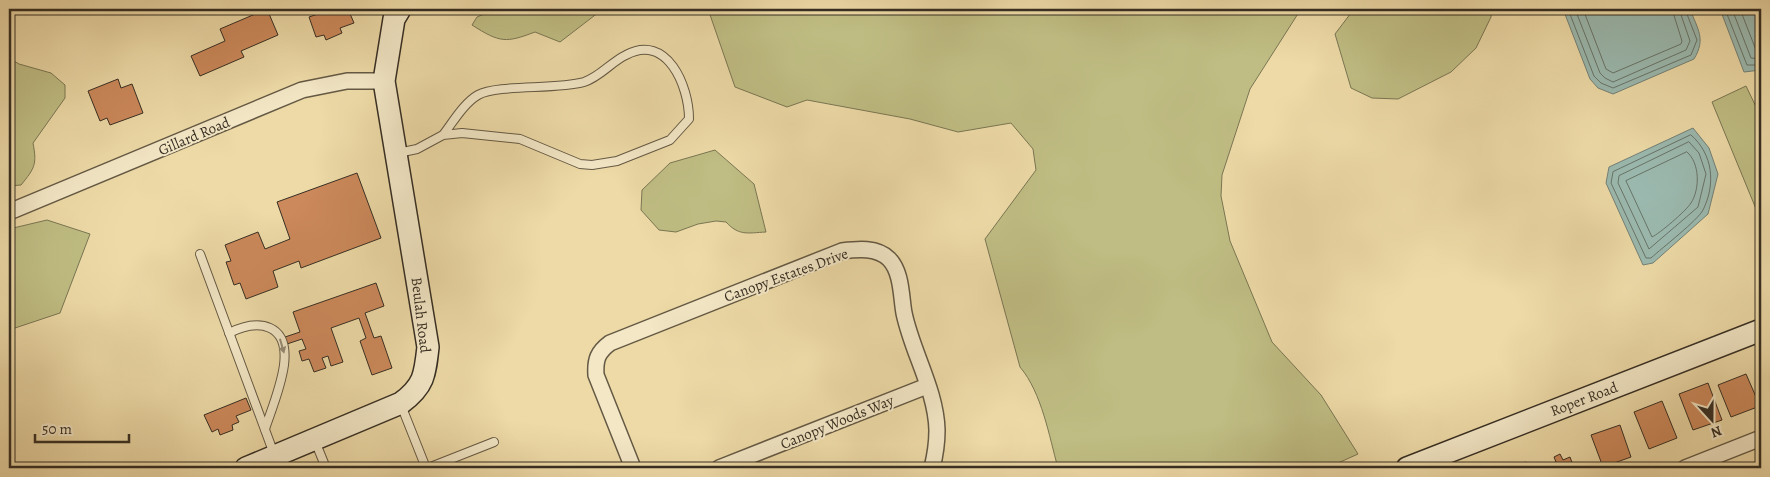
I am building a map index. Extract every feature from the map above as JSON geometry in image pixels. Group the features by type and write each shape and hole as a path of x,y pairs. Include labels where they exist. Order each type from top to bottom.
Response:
{"street":[{"name":"Beulah Road","path":"246,468 401,403 419,387 425,373 428,347 384,81 394,20 400,9"},
{"name":"Gillard Road","path":"9,212 302,90 348,81 384,81"},
{"name":"Canopy Estates Drive","path":"632,468 596,375 595,361 600,350 610,343 842,252 862,249 878,252 890,259 900,283 905,315 927,386 937,430 932,468"},
{"name":"Roper Road","path":"1407,468 1761,330"},
{"name":"Canopy Woods Way","path":"719,468 927,386"},
{"path":"1685,468 1761,438"}],"lane":[{"path":"396,154 417,149 443,135 462,133 520,139 580,164 592,165 617,161 670,140 689,119 689,103 672,62 660,54 643,48 626,55 586,82 560,87 496,91 479,95 465,107 443,135"},
{"path":"200,254 275,456"},
{"path":"229,333 249,325 263,325 274,330 281,341 284,364 280,386 265,429"},
{"path":"401,403 427,468 494,442"},
{"path":"314,439 326,468"}],"shaded area":[{"path":"496,9 603,9 560,42 535,32 517,38 497,38 472,25 477,17"},
{"path":"708,9 1301,9 1250,89 1222,175 1221,196 1230,241 1272,342 1321,395 1358,454 1327,468 1058,468 1039,402 1028,377 1020,367 985,239 1036,170 1033,149 1011,123 958,132 910,119 807,100 787,107 735,87"},
{"path":"1354,9 1492,9 1491,17 1476,48 1451,72 1398,99 1372,98 1351,88 1335,34"},
{"path":"9,58 19,64 51,73 65,85 65,98 33,143 35,161 29,174 21,185 9,186"},
{"path":"1746,86 1761,117 1761,221 1712,102"},
{"path":"715,150 754,184 766,232 739,232 726,222 716,221 698,224 676,232 659,230 641,210 642,190 670,163"},
{"path":"47,220 90,234 60,313 9,330 9,229"}],"water":[{"path":"1563,9 1690,9 1700,34 1700,46 1694,59 1613,94 1598,88 1590,79"},
{"path":"1720,9 1761,9 1761,70 1744,72"},
{"path":"1693,128 1709,148 1718,174 1708,214 1653,263 1643,265 1606,183 1609,167"}],"building":[{"path":"267,9 278,35 241,51 244,57 200,76 191,56 225,41 220,29"},
{"path":"348,9 354,23 340,28 342,33 326,40 324,35 316,37 309,17 318,14 317,10"},
{"path":"118,79 121,88 132,84 143,113 110,125 107,118 100,121 88,91"},
{"path":"357,173 381,238 301,268 299,261 273,271 278,287 246,299 240,283 234,285 226,262 231,261 225,245 258,232 265,249 290,239 277,202"},
{"path":"376,283 384,306 365,313 374,338 381,336 392,368 372,375 360,341 366,338 359,318 331,328 343,362 331,366 328,356 322,358 326,368 314,372 309,359 302,361 299,351 306,349 302,339 287,344 285,337 300,332 293,312"},
{"path":"1746,374 1760,406 1731,417 1718,385"},
{"path":"1708,383 1722,420 1693,430 1679,394"},
{"path":"246,398 251,410 236,416 239,422 232,425 233,430 220,435 218,429 212,432 204,415"},
{"path":"1662,401 1677,438 1649,449 1634,412"},
{"path":"1620,425 1631,457 1603,467 1591,435"},
{"path":"1560,454 1563,460 1570,457 1574,468 1546,468 1546,466 1556,462 1554,457"},
{"path":"1526,462 1529,468 1509,468"}]}
